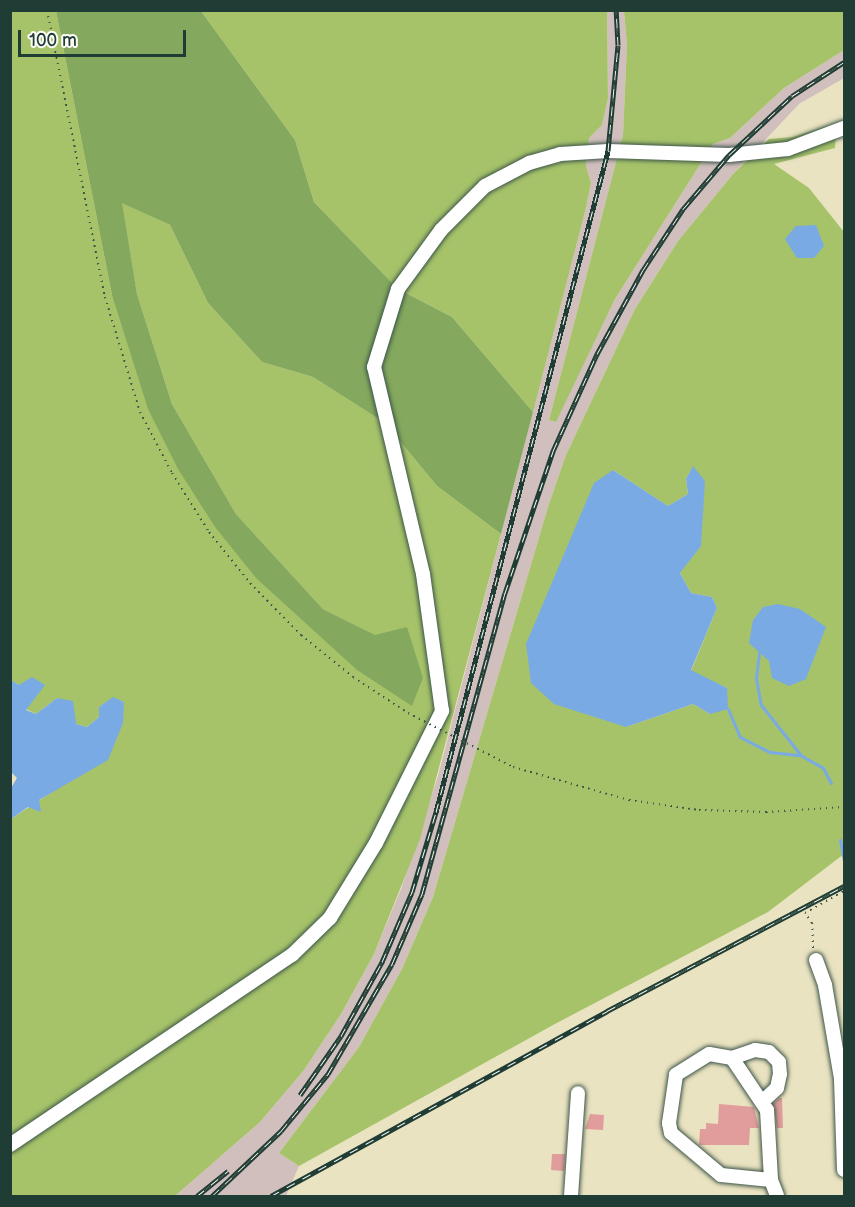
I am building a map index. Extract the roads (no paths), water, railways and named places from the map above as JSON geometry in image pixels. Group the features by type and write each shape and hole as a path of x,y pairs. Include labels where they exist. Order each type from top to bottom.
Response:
{"street":[{"path":"10,1144 292,955 330,918 376,843 442,711 423,573 374,367 398,289 441,230 485,186 529,163 560,154 608,151 729,155 788,149 844,128"},
{"path":"816,960 825,985 841,1079 844,1170"},
{"path":"763,1101 777,1088 779,1062 770,1052 755,1050 732,1058 709,1054 676,1075 669,1123 671,1133 721,1175 771,1180"},
{"path":"732,1058 767,1110 771,1180 777,1197"},
{"path":"571,1197 578,1093"}],"water":[{"path":"816,225 824,246 814,258 797,258 785,239 796,226"},
{"path":"693,466 705,481 701,546 680,573 691,593 712,597 717,608 691,670 727,688 728,709 710,714 693,704 626,727 554,704 531,683 526,644 594,483 613,470 668,506 688,494 686,479"},
{"path":"778,604 800,609 826,627 806,679 789,686 772,678 769,661 749,643 753,620 763,607"},
{"path":"32,677 45,685 26,710 36,714 57,698 73,701 76,724 87,727 99,717 99,707 113,697 124,702 123,723 108,760 39,800 41,812 28,807 11,819 11,788 17,778 11,772 11,680 19,685"}],"waterway":[{"path":"759,653 756,678 761,705 800,754"},
{"path":"728,709 740,737 770,752 800,755 823,768 831,783"},
{"path":"840,840 844,860"}],"railway":[{"path":"300,1095 341,1036 382,962 412,892 436,812 608,151 618,45 616,10"},
{"path":"212,1196 281,1131 328,1074 392,964 422,894 505,593 553,451 597,354 643,270 683,209 729,155 792,96 844,62"},
{"path":"271,1196 607,1011 844,886"},
{"path":"197,1196 228,1171"}]}
